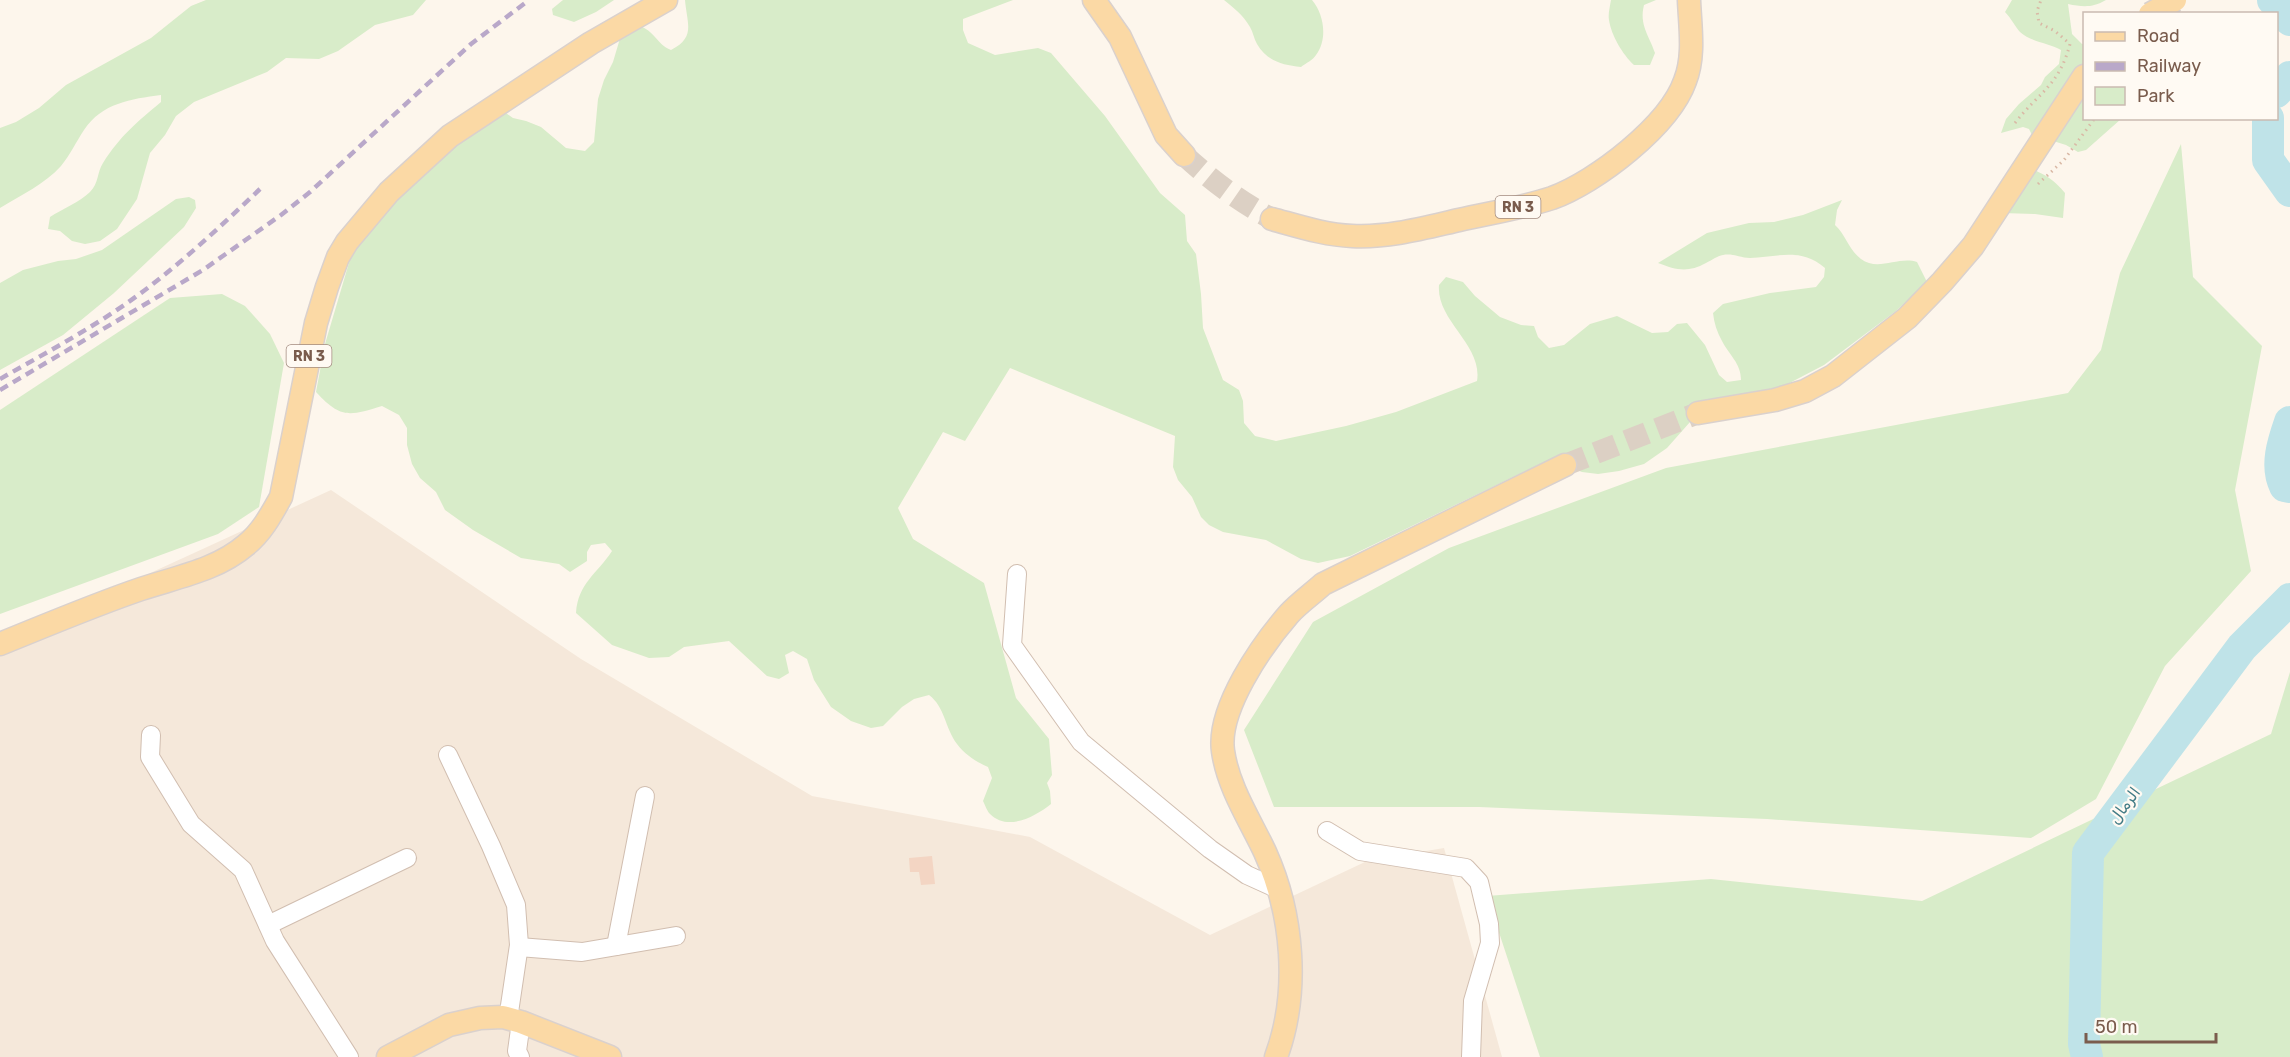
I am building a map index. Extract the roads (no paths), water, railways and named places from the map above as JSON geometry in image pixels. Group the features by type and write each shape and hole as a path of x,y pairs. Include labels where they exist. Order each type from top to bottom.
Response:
{"main road":[{"name":"RN 3","path":"0,644 140,589 203,570 246,545 268,519 281,497 316,323 338,257 347,242 389,192 450,136 618,27 666,0"},
{"path":"1094,0 1120,37 1166,135 1184,155"},
{"name":"RN 3","path":"1272,219 1350,236 1385,236 1531,204 1575,188 1637,144 1670,110 1686,80 1689,66 1689,0"},
{"path":"2154,12 2175,0"},
{"path":"1698,413 1775,400 1805,391 1833,376 1907,318 1942,282 1972,246 2083,79"},
{"path":"1276,1057 1290,1001 1289,935 1283,904 1266,855 1232,786 1222,749 1230,708 1263,648 1290,613 1323,584 1565,465"},
{"path":"388,1057 449,1025 480,1018 514,1020 610,1057"}],"street":[{"path":"1017,574 1012,645 1081,742 1246,875 1278,889"},
{"path":"151,735 150,757 190,824 243,870 275,941 349,1057"},
{"path":"448,755 516,905 519,947 514,1020 517,1051 520,1057"},
{"path":"616,946 645,796"},
{"path":"1327,831 1360,851 1466,868 1479,882 1490,943 1473,1000 1471,1057"},
{"path":"268,925 407,858"},
{"path":"519,947 582,952 676,936"}],"waterway":[{"name":"الرمال","path":"2273,0 2290,20"},
{"name":"الرمال","path":"2278,90 2290,77"},
{"name":"الرمال","path":"2268,120 2268,160 2290,191"},
{"name":"الرمال","path":"2290,422 2280,462 2285,486 2290,487"},
{"name":"الرمال","path":"2087,1057 2084,1044 2088,853 2242,647 2290,599"}],"tunnel":[{"path":"1184,155 1226,190 1272,219"},
{"path":"1565,465 1698,413"}],"railway":[{"path":"0,390 203,270 281,215 310,192 471,44 529,0"},
{"path":"0,379 92,326 145,290 190,254 260,189"}]}
